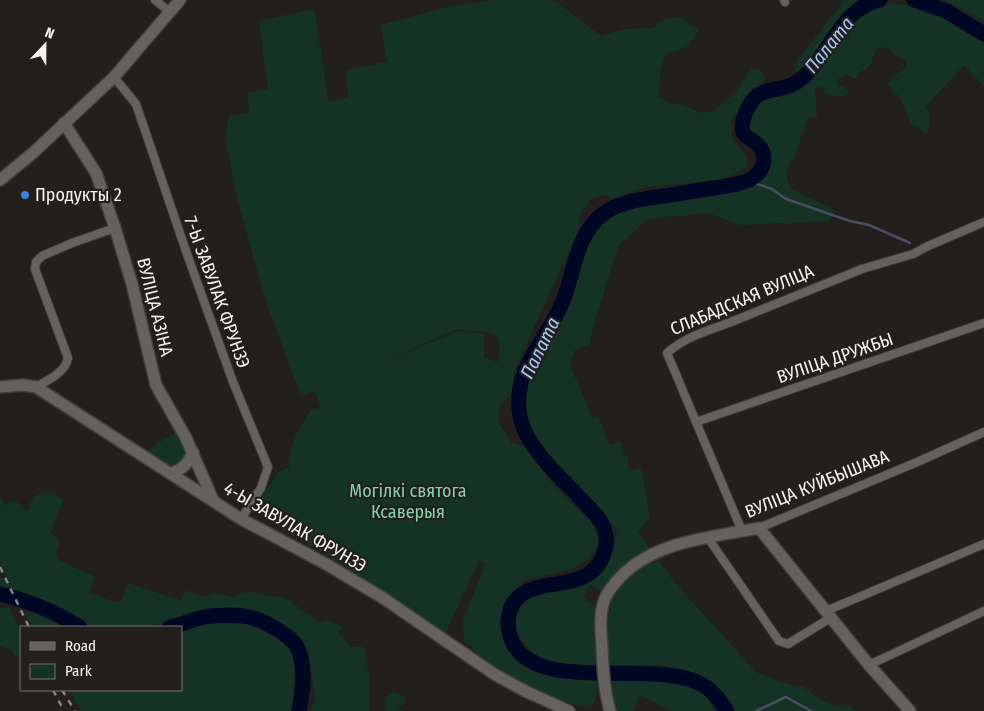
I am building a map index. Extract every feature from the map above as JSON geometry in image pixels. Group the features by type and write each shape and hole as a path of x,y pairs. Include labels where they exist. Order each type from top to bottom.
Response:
{"street":[{"path":"155,0 170,12"},
{"path":"0,180 114,76 180,0"},
{"name":"7-Ы ЗАВУЛАК ФРУНЗЭ","path":"114,76 136,104 233,382 268,467 261,488 241,519"},
{"name":"ВУЛІЦА АЗІНА","path":"64,123 96,173 132,284 156,385 193,452 213,500"},
{"name":"СЛАБАДСКАЯ ВУЛІЦА","path":"742,531 667,353 678,343 862,269 913,254 984,222"},
{"path":"36,388 62,370 68,358 35,269 36,262 42,256 72,242 115,228"},
{"name":"ВУЛІЦА ДРУЖБЫ","path":"696,422 984,323"},
{"name":"4-Ы ЗАВУЛАК ФРУНЗЭ","path":"0,387 23,385 36,388 241,519 326,564 383,598 494,674 525,691 570,711"},
{"name":"ВУЛІЦА КУЙБЫШАВА","path":"610,711 605,690 600,620 608,590 621,575 636,563 653,552 679,544 759,528 915,464 984,432"},
{"path":"171,473 185,467 193,452"},
{"path":"759,528 869,665 910,711"},
{"path":"708,538 779,641 788,644 829,614 984,544"},
{"path":"869,665 984,611"}],"green space":[{"name":"Могілкі святога Ксаверыя","path":"497,0 554,0 601,36 624,29 653,28 665,19 682,17 699,30 683,49 666,53 660,69 659,96 669,103 681,104 701,113 714,111 738,90 750,69 761,70 766,78 731,121 733,139 748,159 747,167 722,180 645,187 616,198 603,195 591,199 580,214 578,231 514,372 512,394 500,405 498,423 512,443 527,447 548,478 599,531 599,546 587,560 570,570 523,581 504,602 499,626 505,646 518,662 534,672 587,678 598,683 595,700 590,707 555,699 515,683 496,671 464,641 463,621 485,564 480,559 445,634 329,557 253,512 277,473 289,467 293,443 312,408 321,409 315,391 301,396 265,299 237,197 225,137 229,116 249,113 247,92 268,89 259,21 314,9 329,102 348,98 346,70 386,62 381,25 451,6","holes":["458,329 488,332 498,339 500,352 497,362 484,357 484,334 458,331 369,368"]},
{"path":"844,0 858,0 847,11 804,68 796,72 795,64"},
{"path":"944,0 984,0 984,21"},
{"path":"887,3 915,7 939,15 984,43 984,86 964,65 925,107 930,112 929,130 926,134 910,123 902,100 886,83 905,68 906,61 886,47 876,49 870,66 857,74 856,79 846,75 838,79 837,84 849,90 847,97 826,94 822,87 815,88 817,118 809,117 804,131 799,135 800,146 798,151 787,171 787,178 791,189 835,210 829,221 741,225 708,213 648,219 618,247 593,327 590,344 575,350 570,366 593,418 598,416 610,445 621,442 623,456 628,456 629,471 641,468 650,517 638,533 650,549 634,559 603,592 590,585 583,598 593,604 596,609 594,638 598,649 599,669 551,662 534,654 517,632 517,610 535,595 574,586 584,582 600,571 611,554 617,532 607,516 593,505 545,450 529,429 522,408 525,383 541,348 568,304 585,248 591,236 617,213 643,206 752,188 766,172 770,159 767,146 749,129 750,120 756,107 767,98 786,95 800,89 811,78 855,19 869,8"},
{"path":"179,431 187,452 183,460 178,464 171,467 146,453 158,443"},
{"path":"53,493 63,501 51,532 60,543 55,555 61,561 95,577 89,592 114,602 121,601 128,583 182,601 185,590 204,597 214,593 232,597 245,592 286,598 319,623 326,620 342,626 339,634 352,647 364,647 370,681 370,711 312,711 311,709 316,698 309,655 303,639 275,620 250,609 220,611 184,617 149,626 88,626 62,611 35,599 20,593 0,590 0,578 9,581 0,562 0,498 5,506 10,502 17,502 27,512 31,508 29,504 38,494"},
{"path":"659,562 677,585 756,672 796,687 803,686 831,705 850,705 856,711 730,711 709,683 688,671 662,666 611,666 607,664 608,621 612,596 624,578 639,565"},
{"path":"0,608 9,608 20,630 20,655 15,657 12,650 0,646"},
{"path":"24,612 37,613 64,626 31,626"},
{"path":"223,622 247,624 278,638 287,645 294,662 291,711 81,711 70,691 182,691 182,631 192,626"},
{"path":"609,678 665,678 687,682 699,688 715,711 670,711 641,695 633,711 617,711 609,688"},
{"path":"394,692 406,697 405,702 399,707 399,710 403,711 386,711 386,697"}],"waterway":[{"name":"Палата","path":"727,711 709,689 686,678 661,674 575,672 550,668 529,660 514,645 508,622 509,614 516,599 528,591 542,586 574,580 588,574 599,563 606,545 606,535 601,522 530,442 521,420 519,407 521,382 530,361 563,301 577,254 587,231 594,222 610,209 626,203 737,184 758,174 763,166 763,152 742,130 742,124 749,105 755,97 762,93 784,87 801,79 820,58 845,22 866,5 880,0"},
{"name":"Палата","path":"914,0 946,11 984,34"},
{"path":"749,181 772,189 786,199 850,221 869,225 910,243"},
{"name":"Палата","path":"0,594 42,607 78,626"},
{"name":"Палата","path":"174,626 205,617 234,615 244,616 268,624 288,637 297,647 302,662 302,687 299,711"},
{"path":"756,711 786,697 811,711"}],"railway":[{"path":"0,567 29,626"},
{"path":"54,691 64,711"},
{"path":"63,691 75,711"}],"place":[{"name":"Продукты 2","path":"25,195"}]}
